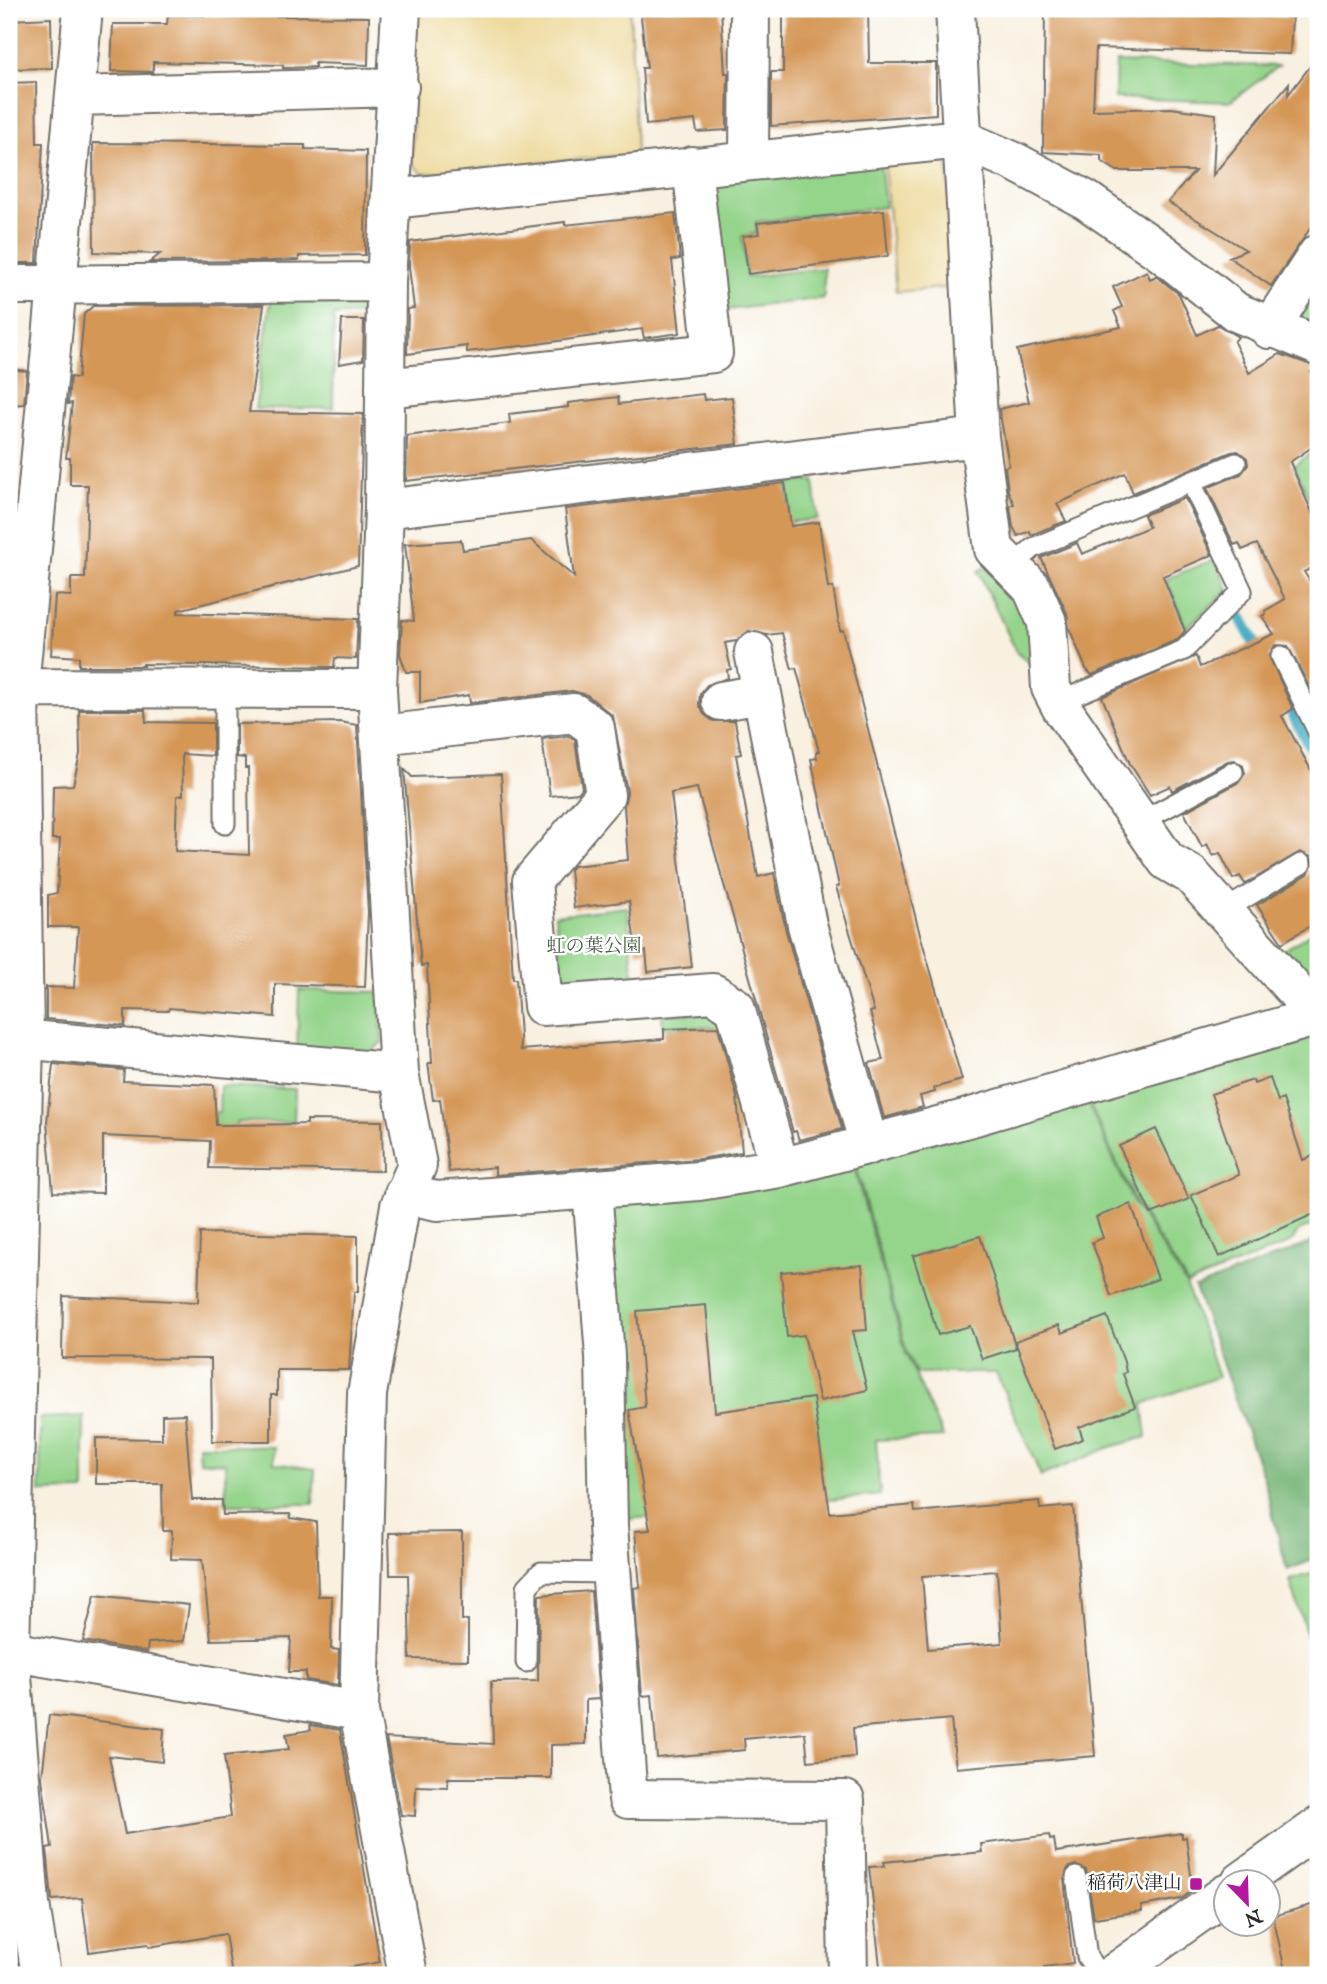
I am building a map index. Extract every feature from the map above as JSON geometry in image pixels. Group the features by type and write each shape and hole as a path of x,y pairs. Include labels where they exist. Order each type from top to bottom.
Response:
{"street":[{"path":"41,1975 30,1904 9,1651 16,1038 14,688 59,283 83,9"},
{"path":"401,9 386,282 384,509 377,689 399,1073 417,1165 404,1194 367,1394 359,1711 408,1975"},
{"path":"749,160 750,9"},
{"path":"404,1194 437,1201 699,1181 780,1168 1318,1016 1191,875 1167,861 1061,707 1051,688 1047,622 1032,588 994,549 979,437 956,9"},
{"path":"76,96 398,87"},
{"path":"391,200 961,139 1015,162 1086,200 1162,253 1236,312 1269,329 1318,346"},
{"path":"385,388 713,353 692,166"},
{"path":"1269,329 1318,254"},
{"path":"9,285 386,282"},
{"path":"384,509 979,437"},
{"path":"754,652 807,925 869,1145"},
{"path":"14,688 377,689"},
{"path":"721,701 762,695"},
{"path":"381,735 574,713 595,728 605,795 532,881 543,1006 713,993 735,1007 780,1168"},
{"path":"16,1038 399,1073"},
{"path":"592,1189 605,1356 612,1573 628,1799 845,1800 848,1975"},
{"path":"9,1651 359,1711"},
{"path":"1261,1868 1318,1827"},
{"path":"1112,1975 1212,1904"}],"lane":[{"path":"1012,567 1033,548 1236,463"},
{"path":"1061,707 1075,695 1184,650 1242,591 1191,482"},
{"path":"1281,656 1318,732"},
{"path":"225,688 225,824"},
{"path":"1140,822 1233,772"},
{"path":"1227,914 1233,905 1301,864"},
{"path":"526,1662 527,1587 541,1573 612,1573"},
{"path":"1076,1877 1087,1957 1100,1975"}],"green space":[{"path":"1116,62 1278,66 1230,102 1115,98"},
{"path":"880,163 885,207 756,222 757,233 742,236 747,277 824,268 824,298 727,310 712,180"},
{"path":"1318,288 1318,326 1299,317"},
{"path":"354,296 363,306 364,314 334,316 333,408 255,409 271,299"},
{"path":"1318,449 1318,508 1314,510 1294,465"},
{"path":"814,480 818,519 774,524 773,512 790,510 787,483"},
{"path":"1215,559 1228,590 1186,628 1166,579"},
{"path":"984,568 1019,599 1029,622 1035,668 1017,653 978,571"},
{"name":"虹の葉公園","path":"627,907 634,981 572,987 561,974 555,915"},
{"path":"1318,928 1318,988 1283,951"},
{"path":"299,990 379,992 382,1042 369,1054 297,1052"},
{"path":"706,1013 719,1023 730,1064 716,1066 715,1027 663,1027 662,1015"},
{"path":"1318,1032 1318,1224 1298,1231 1292,1242 1188,1284 1135,1202 1087,1099"},
{"path":"220,1086 295,1089 294,1122 236,1122 235,1132 204,1132 204,1113 219,1112"},
{"path":"1086,1099 1133,1202 1186,1284 1218,1377 1143,1404 1147,1437 1110,1447 1041,1476 996,1373 916,1373 907,1353 855,1164"},
{"path":"853,1164 906,1354 943,1437 876,1440 880,1495 619,1520 608,1201"},
{"path":"1318,1240 1318,1558 1287,1570 1264,1479 1195,1288"},
{"path":"84,1416 84,1491 40,1492 40,1418"},
{"path":"198,1445 274,1447 274,1463 315,1469 313,1504 226,1504 225,1463 199,1461"},
{"path":"1318,1572 1318,1672 1290,1580"}],"sand":[{"path":"415,9 630,9 636,154 423,174 412,164"},
{"path":"937,157 948,166 954,287 896,292 884,163"}],"building":[{"path":"640,9 721,9 725,73 728,73 727,130 697,132 695,120 646,125 642,68 647,68"},
{"path":"783,9 868,9 869,63 936,63 936,114 771,126 771,72 783,72"},
{"path":"1238,9 1238,12 1292,18 1290,54 1096,48 1093,110 1171,108 1216,114 1213,175 1289,83 1288,95 1318,56 1318,217 1271,286 1229,257 1246,250 1168,202 1195,171 1117,171 1101,161 1101,155 1043,152 1045,10"},
{"path":"168,15 369,17 368,65 315,63 315,67 283,68 283,65 153,62 153,72 111,71 113,24 167,24"},
{"path":"51,18 52,68 9,69 9,20"},
{"path":"36,82 37,143 43,143 37,263 9,263 9,83"},
{"path":"93,143 305,145 305,149 366,151 365,255 299,256 299,260 270,261 150,262 160,254 94,252"},
{"path":"884,210 888,256 748,274 743,236 759,234 757,223"},
{"path":"675,213 680,259 672,260 680,333 644,338 642,329 467,352 467,346 407,354 408,309 414,308 409,267 410,242 565,222 565,225"},
{"path":"1147,271 1150,279 1156,276 1179,294 1197,335 1218,325 1238,337 1234,342 1249,373 1280,354 1317,367 1311,372 1318,383 1318,443 1290,462 1318,526 1318,565 1304,572 1318,594 1318,694 1314,696 1288,646 1275,645 1269,656 1293,709 1282,716 1318,783 1318,921 1282,943 1257,905 1308,874 1313,864 1311,857 1300,852 1245,884 1240,876 1233,879 1220,853 1213,856 1207,844 1202,847 1184,812 1239,782 1245,773 1243,766 1234,760 1228,761 1172,791 1170,786 1150,795 1130,764 1102,697 1196,656 1200,667 1274,634 1262,616 1266,614 1265,611 1285,599 1257,544 1242,550 1239,543 1234,545 1207,488 1241,474 1248,465 1247,458 1238,451 1231,452 1133,493 1125,473 1057,504 1066,521 1031,535 1030,531 1018,536 1013,527 1010,506 1014,504 1008,491 1005,467 1009,465 999,409 1029,402 1017,350 1121,327 1114,311 1122,307 1113,287"},
{"path":"264,305 249,412 363,414 358,566 178,610 178,613 358,619 356,659 335,658 334,667 143,664 79,666 79,657 51,655 55,595 71,596 71,578 85,578 88,485 70,485 70,458 66,458 72,403 68,404 70,377 78,378 84,314 93,306"},
{"path":"342,320 364,320 363,360 339,364"},
{"path":"9,369 27,371 24,404 9,405"},
{"path":"703,394 704,400 732,397 738,444 406,481 407,436 510,423 509,414 568,407 568,403 618,397 619,404"},
{"path":"785,483 791,526 819,522 828,588 833,587 840,631 843,630 918,927 962,1080 934,1088 935,1092 920,1096 923,1107 884,1118 869,1063 883,1060 870,1012 874,1011 836,887 839,886 811,759 817,758 816,752 819,751 796,668 792,669 782,633 767,635 749,631 736,641 725,643 731,669 727,670 728,678 707,685 700,694 699,704 704,714 713,721 735,721 741,754 736,755 758,877 774,873 786,931 842,1129 799,1140 796,1131 793,1132 697,788 671,793 692,967 648,972 646,951 636,952 629,901 574,908 570,870 573,866 628,860 624,806 627,792 613,716 587,695 572,691 470,703 469,695 420,703 420,672 406,672 400,654 402,620 414,621 405,544 461,540 463,550 531,540 574,577 565,509"},
{"path":"1185,498 1212,555 1163,576 1185,631 1177,640 1092,675 1086,669 1069,628 1067,613 1041,558 1077,543 1082,554 1149,527 1144,515"},
{"path":"79,710 145,710 146,722 213,723 213,756 182,754 183,795 177,796 175,851 249,855 248,768 245,768 245,758 237,757 237,724 340,722 357,725 368,912 365,987 275,984 275,1017 169,1008 168,1011 125,1010 125,1026 46,1019 46,987 74,988 78,927 48,927 48,895 57,893 60,839 52,839 53,786 73,785 80,754"},
{"path":"568,736 575,740 582,788 578,793 550,796 542,739"},
{"path":"404,769 412,777 501,774 513,979 516,979 521,1050 664,1039 664,1029 718,1027 737,1097 742,1152 699,1159 495,1175 495,1167 449,1172 440,1099 433,1100 428,1063 432,1063 427,965 421,966"},
{"path":"53,1064 124,1070 123,1081 214,1085 216,1125 307,1124 307,1120 382,1121 383,1171 209,1168 210,1141 103,1136 103,1193 53,1192 47,1122"},
{"path":"1270,1078 1278,1101 1283,1099 1303,1160 1318,1153 1318,1212 1219,1257 1191,1195 1239,1175 1211,1094 1253,1080 1254,1084"},
{"path":"1156,1129 1189,1199 1151,1214 1119,1146"},
{"path":"1131,1204 1158,1279 1111,1296 1092,1242 1103,1238 1096,1217"},
{"path":"200,1233 358,1236 358,1292 354,1292 349,1370 277,1370 277,1395 271,1395 271,1441 212,1441 211,1359 62,1358 63,1296 198,1302"},
{"path":"980,1236 1016,1348 982,1359 970,1326 938,1335 913,1256"},
{"path":"862,1265 867,1330 853,1331 867,1390 820,1401 804,1335 787,1337 781,1272"},
{"path":"706,1305 715,1412 813,1398 830,1513 914,1505 915,1512 1039,1501 1040,1509 1073,1506 1095,1756 956,1768 951,1719 853,1728 855,1757 808,1761 805,1733 744,1739 745,1750 657,1758 652,1695 642,1696 634,1588 640,1587 635,1531 650,1530 629,1410 645,1407 637,1311","holes":["997,1571 1002,1643 928,1649 922,1576"]},
{"path":"1107,1316 1124,1362 1126,1372 1123,1374 1135,1407 1079,1427 1083,1439 1055,1449 1015,1341 1059,1325 1062,1333"},
{"path":"185,1414 192,1500 222,1500 223,1515 290,1514 291,1518 316,1522 318,1596 332,1596 331,1649 339,1650 338,1685 306,1680 306,1672 289,1672 291,1638 211,1640 202,1560 171,1559 172,1531 163,1531 162,1484 96,1484 96,1438 162,1439 162,1415"},
{"path":"462,1532 462,1620 468,1620 468,1660 410,1659 408,1575 390,1575 389,1533"},
{"path":"591,1591 599,1699 586,1700 586,1744 551,1745 551,1778 448,1778 448,1787 416,1786 415,1816 401,1815 386,1738 493,1744 491,1682 538,1681 539,1595"},
{"path":"95,1595 189,1605 184,1641 148,1643 147,1652 83,1641"},
{"path":"49,1715 164,1729 162,1762 109,1756 125,1834 231,1817 224,1756 289,1749 286,1734 311,1730 310,1725 340,1730 380,1962 308,1975 232,1975 225,1934 150,1947 148,1944 89,1952 82,1898 52,1900 47,1848 52,1847 42,1778"},
{"path":"1182,1833 1182,1838 1186,1837 1193,1890 1181,1899 1141,1906 1142,1911 1094,1918 1086,1870 1075,1865 1068,1868 1064,1879 1073,1963 1044,1967 1045,1975 881,1975 869,1867 885,1866 884,1862 982,1852 981,1844 1049,1835 1050,1840 1054,1839 1056,1852"},
{"path":"1318,1903 1318,1975 1286,1975 1278,1938 1282,1938 1282,1913"}],"waterway":[{"path":"1241,618 1262,657"},
{"path":"1284,697 1318,762"}],"place":[{"name":"稲荷八津山","path":"1196,1884"}]}
